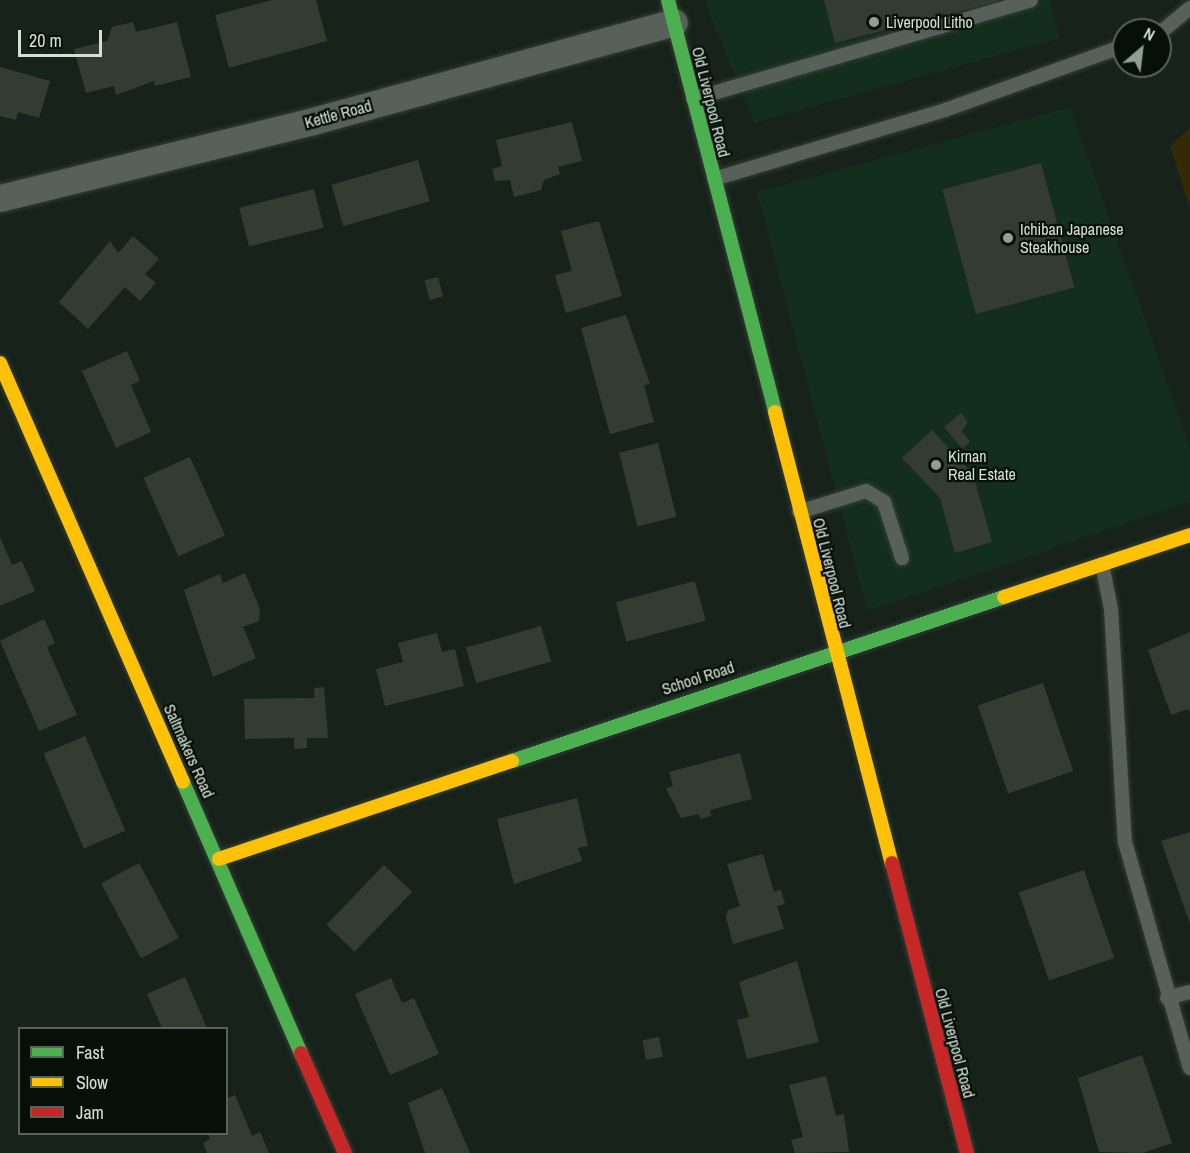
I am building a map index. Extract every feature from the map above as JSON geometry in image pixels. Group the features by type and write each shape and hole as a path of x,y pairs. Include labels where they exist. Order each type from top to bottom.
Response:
{"street":[{"name":"Old Liverpool Road","path":"671,11 967,1153"},
{"name":"Kettle Road","path":"0,198 313,121 671,11"},
{"name":"Saltmakers Road","path":"0,363 219,859 345,1153"},
{"name":"School Road","path":"219,859 835,650 1190,534"}],"lane":[{"path":"693,99 1031,0"},
{"path":"1172,23 1190,8"},
{"path":"714,179 945,110 1112,50"},
{"path":"799,512 866,491 884,502 902,558"},
{"path":"1102,564 1112,609 1125,842 1167,998 1190,1068"},
{"path":"1167,998 1190,992"}],"shaded area":[{"path":"704,0 1049,0 1060,38 754,123"},
{"path":"1070,107 1190,447 1190,502 867,611 757,192"},
{"path":"1190,128 1190,209 1170,146"}],"building":[{"path":"272,0 316,0 327,41 229,68 215,15"},
{"name":"Liverpool Litho","path":"824,0 998,0 999,1 835,43"},
{"path":"133,22 136,32 177,22 191,77 155,86 154,81 116,95 114,86 86,93 74,49 107,41 112,27"},
{"path":"0,67 50,81 39,118 18,112 16,120 0,116"},
{"path":"572,122 582,161 558,167 560,174 544,180 541,190 514,197 510,180 495,181 492,169 502,166 496,140"},
{"path":"418,160 430,201 343,226 331,185"},
{"name":"Ichiban Japanese Steakhouse","path":"1041,163 1074,288 976,314 942,189"},
{"path":"314,189 324,228 249,246 239,208"},
{"path":"599,221 622,296 566,313 555,275 572,271 561,231"},
{"path":"133,236 159,259 145,274 156,283 140,301 125,287 88,329 59,302 110,241 118,253"},
{"path":"438,277 443,296 430,300 424,281"},
{"path":"626,315 650,384 644,385 654,422 610,434 581,328"},
{"path":"127,351 140,381 131,385 151,432 116,448 82,371"},
{"path":"961,413 968,422 962,431 970,442 962,449 944,427"},
{"path":"932,430 973,474 992,542 955,553 940,498 902,458"},
{"path":"658,443 676,517 638,526 619,453"},
{"path":"190,457 225,536 178,556 143,478"},
{"path":"0,537 12,565 22,561 35,591 0,606"},
{"path":"245,573 260,609 259,621 243,627 256,658 213,677 184,590 220,574 223,583"},
{"path":"695,581 706,621 626,642 616,602"},
{"path":"44,619 55,643 47,647 77,715 39,731 0,641"},
{"path":"541,626 551,662 476,683 466,647"},
{"path":"1190,632 1190,713 1188,709 1171,715 1148,650"},
{"path":"437,633 442,652 455,649 464,686 385,706 376,669 403,662 398,643"},
{"path":"1043,683 1073,771 1008,793 978,705"},
{"path":"324,687 328,738 307,738 307,748 294,749 294,738 245,739 244,699 315,698 314,688"},
{"path":"85,736 125,831 84,848 44,754"},
{"path":"740,753 752,799 710,810 711,816 700,819 699,814 681,818 666,788 673,786 669,772"},
{"path":"577,798 588,846 578,848 582,861 514,884 497,819"},
{"path":"1190,832 1190,924 1161,841"},
{"path":"763,854 774,892 781,890 785,904 777,906 784,929 733,944 726,917 728,910 740,906 727,864"},
{"path":"139,863 179,938 141,958 101,883"},
{"path":"384,865 412,892 354,952 326,925"},
{"path":"1084,870 1114,958 1049,980 1019,892"},
{"path":"797,961 819,1042 747,1059 737,1020 749,1017 739,982"},
{"path":"185,977 207,1027 162,1027 147,994"},
{"path":"391,978 402,1003 414,998 439,1054 390,1075 355,994"},
{"path":"659,1037 663,1057 646,1060 642,1040"},
{"path":"1142,1055 1172,1143 1143,1153 1099,1152 1078,1078"},
{"path":"826,1076 836,1116 844,1114 849,1152 795,1153 791,1140 803,1137 789,1085"},
{"path":"442,1088 470,1153 425,1153 408,1103"},
{"path":"235,1095 252,1136 260,1132 269,1153 207,1153 203,1143 210,1139 208,1135 228,1135 228,1098"}],"traffic: fast":[{"path":"668,0 775,412"},
{"path":"512,761 1004,597"},
{"path":"183,782 301,1053"}],"traffic: slow":[{"path":"0,363 183,782"},
{"path":"775,412 892,863"},
{"path":"1004,597 1190,535"},
{"path":"219,859 512,761"}],"traffic: jam":[{"path":"892,863 967,1153"},
{"path":"301,1053 345,1153"}],"place":[{"name":"Liverpool Litho","path":"874,22"},
{"name":"Ichiban Japanese Steakhouse","path":"1008,238"},
{"name":"Kirnan Real Estate","path":"936,465"}]}
